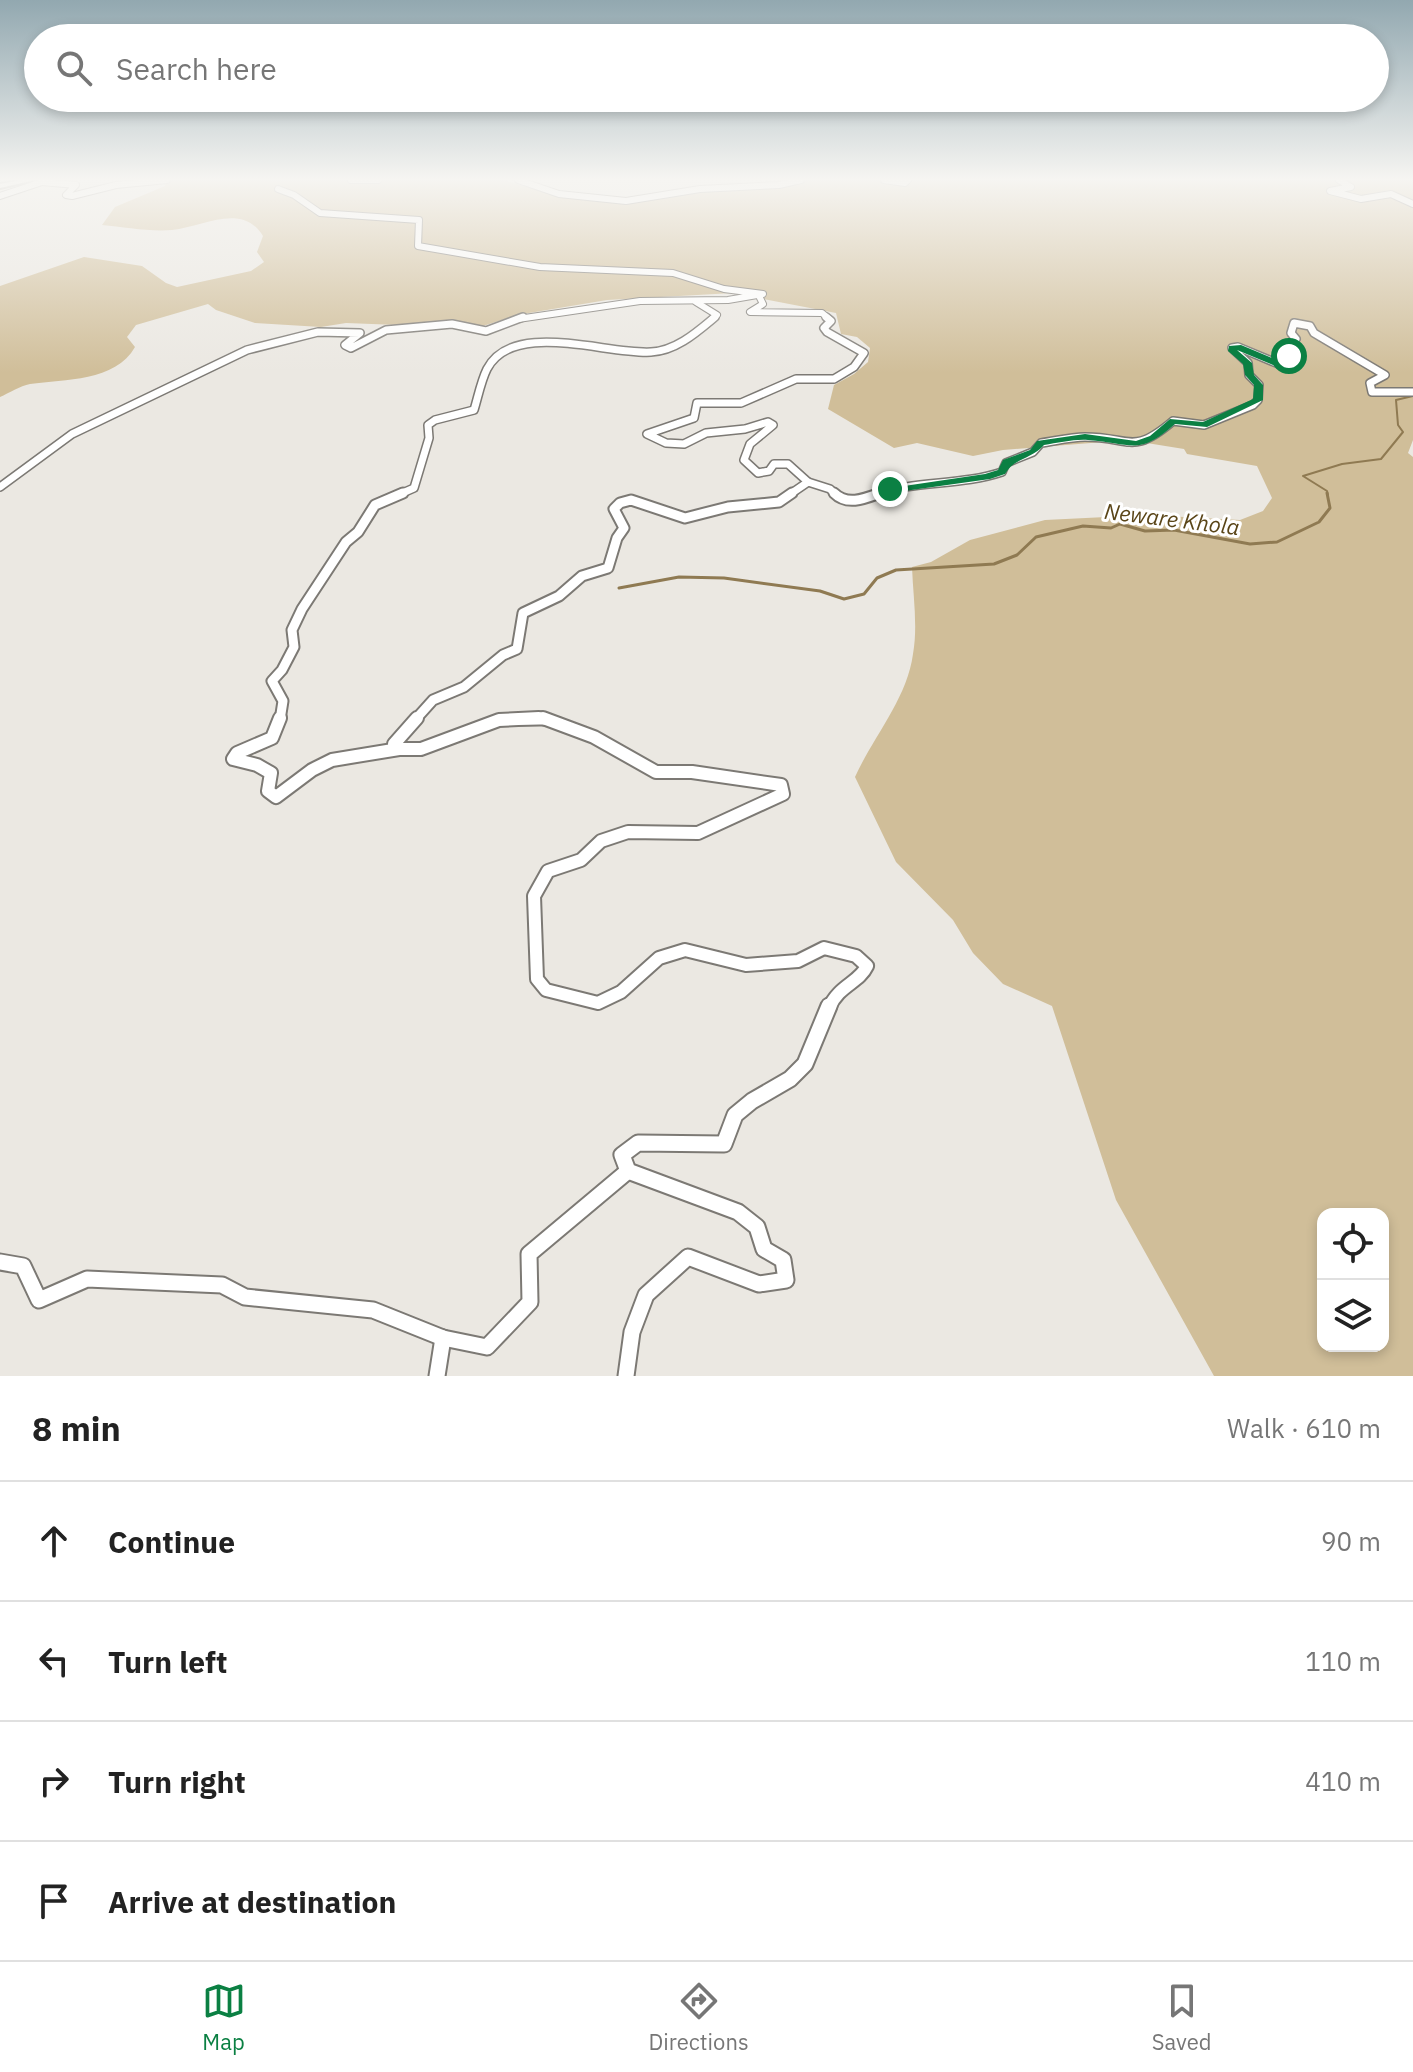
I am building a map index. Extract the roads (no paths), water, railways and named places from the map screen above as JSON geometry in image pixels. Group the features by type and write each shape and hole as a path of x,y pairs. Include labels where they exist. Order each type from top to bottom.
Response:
{"street":[{"path":"0,487 72,434 247,350 299,335 360,333 345,345 351,348 379,332 395,329 452,324 486,331 528,315 640,301 763,294 724,289 673,273 540,267 503,258 435,250 418,244"},
{"path":"759,296 763,304 750,312 822,313 831,321 824,328 828,334 854,345 864,353 842,377 823,381 788,381 769,395 742,404 713,399 697,403 694,418 684,425 659,426 647,434 666,443 684,444 706,433 745,429 768,422 773,425 750,441 744,451 744,460 758,473 769,471 774,464 788,464 808,482 830,489 840,499 857,501 902,485 919,486 987,477 1002,472 1006,463 1033,452 1041,443 1085,437 1137,444 1153,438 1173,421 1204,425 1258,400 1259,385 1249,375 1248,363 1232,348 1238,347 1288,368 1288,349 1296,339 1291,333 1294,323 1310,326 1314,333 1385,375 1370,383 1372,392 1378,395 1401,389 1413,392"},
{"path":"626,1376 632,1332 646,1295 688,1257 759,1284 786,1280 783,1260 764,1249 757,1227 738,1212 628,1171 622,1155 638,1143 724,1144 735,1116 765,1092 799,1073 816,1045 835,995 846,981 863,974 867,966 856,956 824,948 798,961 746,965 685,950 659,958 621,992 598,1003 546,990 537,979 534,896 548,871 581,860 601,841 628,832 698,833 769,803 783,794 781,785 692,772 656,772 594,737 543,718 499,720 421,749 347,754 311,771 296,786 276,797 268,791 271,773 257,765 233,759 237,753 272,738 279,725 283,701 272,681 282,670 294,647 292,630 346,542 358,532 375,505 414,488 429,438 428,425 435,420 474,410 488,367 502,353 528,341 564,347 651,352 691,339 700,327 717,315 692,300"},
{"path":"399,749 394,744 433,700 464,687 503,655 517,649 523,613 559,596 582,576 608,568 617,538 624,528 614,509 620,503 631,500 685,518 728,507 779,502 808,482"},
{"path":"0,1262 23,1266 39,1300 87,1279 222,1285 245,1297 373,1310 443,1338 487,1347 530,1302 529,1254 628,1171"},
{"path":"437,1376 443,1338"}],"waterway":[{"name":"Neware Khola","path":"1328,495 1327,491 1303,476 1342,464 1381,459 1403,432 1398,425 1396,400 1413,396"},
{"name":"Neware Khola","path":"619,588 679,577 724,578 820,591 844,599 864,594 877,578 896,570 994,564 1017,555 1036,537 1083,526 1111,528 1120,524 1145,531 1174,530 1250,544 1277,542 1319,522 1330,508 1327,493"}]}
